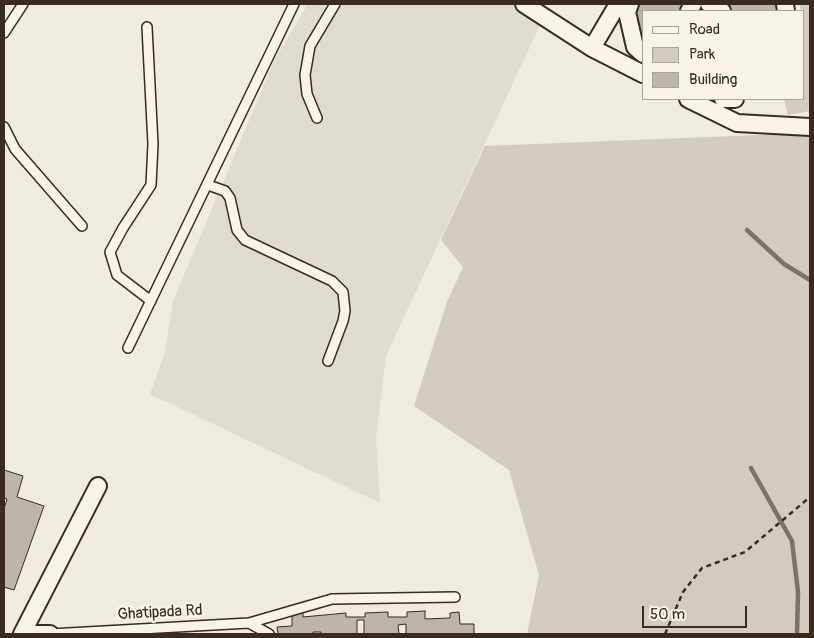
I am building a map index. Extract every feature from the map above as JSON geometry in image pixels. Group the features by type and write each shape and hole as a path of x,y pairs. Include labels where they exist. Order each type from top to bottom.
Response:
{"street":[{"path":"524,4 592,48 642,73"},
{"path":"592,48 618,4"},
{"path":"630,4 627,12 635,47 642,53"},
{"path":"690,100 737,123 810,127"},
{"path":"22,634 98,486"}],"lane":[{"path":"4,33 23,4"},
{"path":"128,348 294,4"},
{"path":"317,118 307,94 305,75 310,46 335,4"},
{"path":"146,27 153,144 151,185 110,252 117,275 151,301"},
{"path":"4,127 15,149 82,226"},
{"path":"208,184 225,191 230,198 237,230 245,240 332,282 343,292 345,311 343,322 328,361"},
{"name":"Ghatipada Rd","path":"43,634 249,623 332,599 455,597"},
{"path":"249,623 269,634"}],"path":[{"path":"665,634 683,592 702,568 746,552 810,497"}],"shaded area":[{"path":"308,4 512,4 541,23 386,356 376,438 380,503 150,394 165,352 173,301 275,59"}],"green space":[{"path":"800,4 810,4 810,111 788,115 784,100 804,100 804,10 801,10"},
{"path":"810,133 810,634 527,634 539,575 509,470 414,406 447,302 463,267 441,240 485,146"}],"building":[{"path":"684,4 680,10 642,10 642,41 633,5"},
{"path":"722,4 777,4 778,10 727,10"},
{"path":"4,470 23,476 17,497 44,506 14,590 4,587 4,509 7,499 4,498"},
{"path":"425,611 425,619 450,618 450,613 459,612 460,624 474,624 474,634 406,634 406,624 398,625 399,634 364,634 364,620 357,620 357,634 321,634 321,632 313,632 313,634 278,634 277,627 292,626 292,614 303,613 303,617 346,613 346,617 365,617 365,613 388,612 388,617 407,617 407,612"}],"waterway":[{"path":"747,230 784,264 810,280"},
{"path":"751,468 792,541 798,592 797,634"}]}
